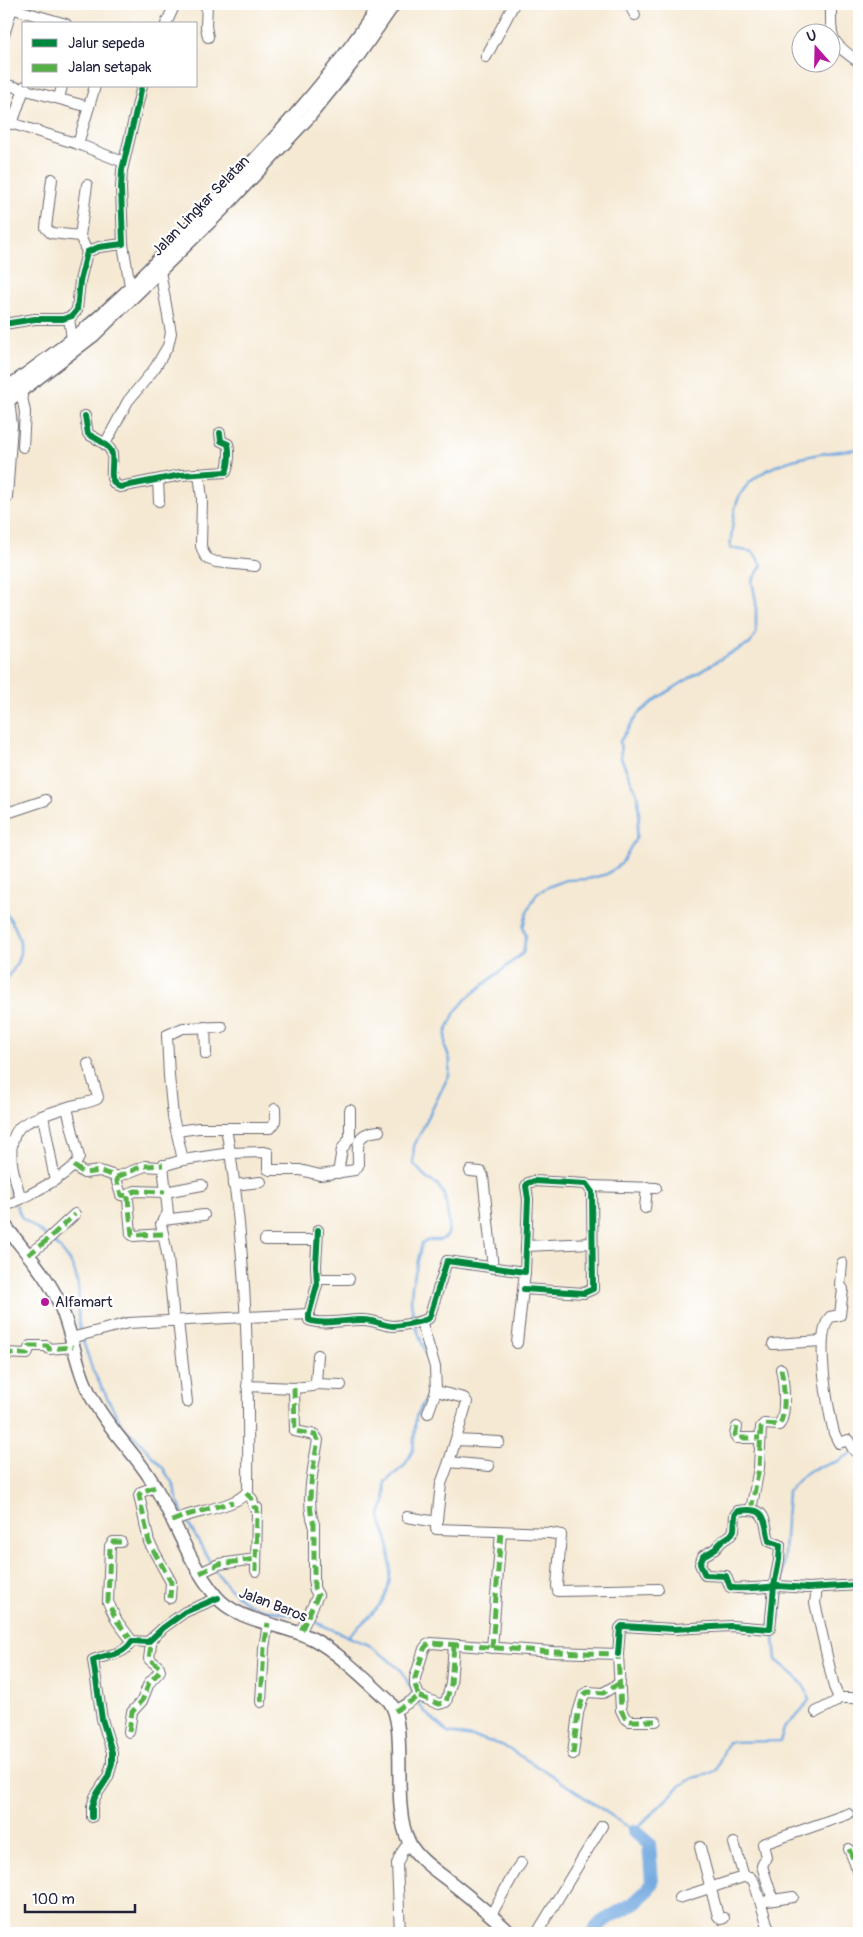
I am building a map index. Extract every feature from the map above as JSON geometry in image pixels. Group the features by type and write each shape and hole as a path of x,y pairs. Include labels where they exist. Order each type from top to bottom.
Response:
{"main road":[{"name":"Jalan Lingkar Selatan","path":"6,398 107,310 263,152 304,114 356,42 380,4"},
{"name":"Jalan Lingkar Selatan","path":"6,398 21,392 94,335 222,210 304,114 358,56 394,4"},
{"name":"Jalan Baros","path":"4,1224 53,1289 77,1338 82,1375 92,1398 179,1518 208,1569 218,1598 234,1610 268,1623 304,1625 389,1700 395,1711"},
{"path":"395,1711 400,1804 403,1827 409,1842 438,1872 510,1933"}],"street":[{"path":"167,22 175,4"},
{"path":"207,4 206,26 208,37"},
{"path":"486,58 514,4"},
{"path":"629,4 635,15"},
{"path":"831,4 832,37 844,51 859,62"},
{"path":"4,36 8,7 43,20"},
{"path":"4,84 22,88"},
{"path":"89,107 24,88 8,123 78,144 123,162"},
{"path":"59,98 62,88"},
{"path":"78,144 94,88"},
{"path":"130,286 123,244 121,188 123,162 142,88"},
{"path":"52,179 46,228 52,233 80,236"},
{"path":"4,324 35,319 69,318 77,310 80,281 87,252 80,236 87,185"},
{"path":"87,252 98,247 123,244"},
{"path":"105,444 128,401 155,368 168,346 171,333 160,271"},
{"path":"69,318 72,339"},
{"path":"21,392 25,412 23,447"},
{"path":"6,398 12,425 7,497"},
{"path":"86,416 88,434 105,444 112,453 112,478 116,485 120,487 227,470 229,449 228,444 222,440 220,433"},
{"path":"199,473 202,500 201,546 204,554 208,559 216,562 255,566"},
{"path":"158,480 159,501"},
{"path":"4,814 46,800"},
{"path":"205,1027 206,1054"},
{"path":"183,1160 173,1117 167,1035 183,1028 222,1027"},
{"path":"67,1108 78,1160 74,1166 55,1180 13,1202 13,1139 21,1127 43,1116 67,1108 95,1101 98,1097 88,1064"},
{"path":"177,1132 198,1128 270,1128 274,1125 275,1108"},
{"path":"338,1173 342,1148 350,1138 350,1110"},
{"path":"43,1116 55,1180"},
{"path":"179,1518 226,1505 248,1491 244,1281 226,1128"},
{"path":"74,1166 84,1173 102,1171 117,1177 143,1166 157,1167 183,1160 230,1153 266,1152 268,1153 268,1169 270,1170 300,1170 316,1175 338,1173 358,1168 358,1149 361,1137 366,1133 379,1131"},
{"path":"163,1165 168,1213 162,1224 163,1234 168,1258 187,1402"},
{"path":"470,1171 481,1172 483,1176 492,1268"},
{"path":"117,1177 121,1195 128,1196 135,1191 166,1192 202,1185"},
{"path":"234,1185 261,1182"},
{"path":"517,1343 524,1289 528,1199 526,1186 528,1183 651,1188 645,1208"},
{"path":"524,1289 588,1292 592,1289 594,1282 592,1192 590,1186"},
{"path":"128,1196 131,1234 134,1236 163,1234"},
{"path":"28,1255 75,1214"},
{"path":"163,1220 204,1215"},
{"path":"265,1240 318,1235 316,1291 309,1314 309,1320 313,1321 360,1319 394,1326 419,1321 430,1316 444,1264 447,1261 525,1272"},
{"path":"526,1246 592,1243"},
{"path":"842,1263 840,1285 843,1289 843,1294 840,1313 838,1317 828,1318 822,1341 822,1362 834,1433 839,1443 848,1440 857,1453"},
{"path":"317,1279 349,1279"},
{"path":"4,1353 26,1354 30,1346 47,1346 49,1349 77,1338 128,1323 309,1314"},
{"path":"419,1321 435,1367 436,1391 428,1413"},
{"path":"773,1344 822,1341"},
{"path":"315,1384 318,1355"},
{"path":"751,1510 757,1482 762,1425 777,1426 781,1423 784,1390 781,1369"},
{"path":"247,1386 294,1388 315,1384 341,1385"},
{"path":"294,1388 295,1431 318,1437 312,1478 310,1514 314,1524 314,1588 318,1594 304,1625"},
{"path":"436,1391 466,1400 467,1405 441,1484 436,1529 561,1535 556,1588 558,1591 658,1589"},
{"path":"737,1427 736,1438 760,1438"},
{"path":"456,1440 499,1442"},
{"path":"449,1462 489,1466"},
{"path":"155,1487 141,1492 139,1495 150,1542 172,1582 170,1598"},
{"path":"246,1493 252,1499 254,1507 257,1508 256,1571"},
{"path":"656,1721 630,1721 625,1718 621,1710 618,1654 620,1628 622,1626 674,1630 731,1626 770,1629 779,1586 780,1545 769,1540 767,1522 764,1516 751,1510 738,1511 732,1534 722,1540 715,1549 703,1556 701,1569 703,1573 709,1576 727,1577 732,1589 779,1586 817,1588 859,1585"},
{"path":"407,1517 437,1522"},
{"path":"492,1648 501,1532"},
{"path":"121,1542 113,1542 110,1546 108,1602 117,1621 132,1641 148,1642 162,1628 185,1612 218,1598"},
{"path":"208,1569 244,1562 246,1559 256,1559"},
{"path":"817,1588 815,1603 834,1687 839,1698"},
{"path":"261,1702 264,1648 268,1623"},
{"path":"92,1817 95,1797 108,1777 112,1763 112,1752 102,1719 92,1661 96,1658 123,1651 128,1648 132,1641"},
{"path":"129,1732 132,1712 142,1701 148,1683 160,1671 159,1667 149,1659 150,1644 148,1642"},
{"path":"416,1698 415,1678 426,1646 431,1643 553,1652 618,1654"},
{"path":"395,1711 416,1698 440,1704 446,1702 451,1684 454,1646"},
{"path":"573,1754 578,1713 584,1694 588,1692 603,1693 620,1683"},
{"path":"816,1712 839,1698 859,1698"},
{"path":"773,1900 762,1866 766,1857 763,1844 848,1814"},
{"path":"537,1933 602,1826"},
{"path":"400,1933 397,1864 409,1842"},
{"path":"734,1843 744,1877"},
{"path":"700,1847 719,1917 724,1918"},
{"path":"849,1849 859,1873"},
{"path":"491,1915 521,1863"},
{"path":"679,1898 747,1876 753,1880 770,1933"},
{"path":"760,1903 793,1897"}],"waterway":[{"path":"414,1321 411,1301 412,1286 422,1243 428,1240 445,1238 448,1234 449,1224 445,1196 437,1184 427,1179 413,1163 414,1146 449,1075 450,1060 445,1047 446,1032 455,1012 467,998 523,953 526,936 523,927 528,910 537,893 567,880 588,879 607,874 621,864 636,838 639,816 638,796 621,758 620,741 638,714 659,697 727,655 750,644 756,633 756,602 752,581 762,565 753,552 730,548 736,505 743,490 755,478 770,469 788,462 825,453 859,449"},
{"path":"4,911 15,928 20,946 20,955 17,963 4,980"},
{"path":"4,1033 7,1048 4,1062"},
{"path":"4,1087 10,1109 4,1159"},
{"path":"4,1161 4,1172 14,1200"},
{"path":"16,1205 22,1218 46,1236"},
{"path":"50,1239 64,1253 76,1274 81,1333"},
{"path":"416,1326 430,1366"},
{"path":"82,1338 93,1371 123,1427 137,1439 163,1468 173,1484 182,1513"},
{"path":"347,1637 371,1615 385,1597 390,1575 388,1542 380,1516 385,1502 385,1482 405,1465 413,1450 416,1417 431,1384"},
{"path":"782,1585 788,1491 802,1476 811,1470 838,1461 852,1453"},
{"path":"185,1518 212,1565"},
{"path":"215,1570 233,1592 244,1601 256,1607 303,1617"},
{"path":"417,1699 423,1710 448,1733 478,1738 502,1745 550,1774 634,1831 680,1786 693,1778 716,1770 728,1742 780,1741 785,1726 800,1712 809,1700 808,1694 801,1683 776,1660 774,1639 780,1615 781,1590"},
{"path":"308,1619 368,1645 384,1656 402,1671 414,1695"},
{"path":"592,1933 602,1922 634,1903 648,1890 652,1882 649,1844 634,1831"}],"marked path":[{"path":"117,1177 143,1166 163,1165"},
{"path":"74,1166 84,1173 100,1171 117,1177 121,1195 128,1196"},
{"path":"163,1234 132,1235 128,1199 129,1194 135,1191 165,1192"},
{"path":"28,1255 75,1214"},
{"path":"4,1353 27,1354 30,1346 47,1346 49,1349 73,1347"},
{"path":"751,1510 759,1468 761,1427 764,1424 779,1425 782,1420 784,1390 781,1369"},
{"path":"294,1388 295,1431 315,1435 318,1440 310,1494 311,1515 314,1524 314,1588 318,1595 300,1633"},
{"path":"737,1427 735,1435 737,1438 760,1438"},
{"path":"155,1487 141,1492 139,1495 149,1542 171,1582 170,1598"},
{"path":"246,1493 252,1499 254,1507 257,1508 256,1571"},
{"path":"172,1521 233,1502"},
{"path":"492,1648 501,1532"},
{"path":"121,1542 113,1542 110,1546 108,1602 117,1621 132,1641"},
{"path":"200,1573 219,1564 256,1559"},
{"path":"261,1702 264,1648 268,1623"},
{"path":"129,1732 132,1712 142,1701 149,1683 160,1671 159,1667 149,1659 151,1644 148,1642"},
{"path":"395,1711 419,1696 415,1685 415,1678 424,1649 431,1643 553,1652 618,1654 621,1710 625,1718 630,1721 656,1721"},
{"path":"419,1696 439,1704 446,1702 451,1684 454,1646"},
{"path":"573,1754 578,1713 584,1694 588,1692 603,1693 620,1683"},
{"path":"849,1849 859,1873"}],"cycle path":[{"path":"4,324 35,319 63,319 72,316 77,310 80,281 87,252 99,247 123,244 122,170 142,88"},
{"path":"85,416 88,434 104,443 111,451 113,481 120,487 181,475 226,472 229,447 228,444 221,441 220,433"},
{"path":"318,1230 317,1285 309,1320 315,1322 368,1320 394,1326 407,1324 429,1318 447,1261 525,1272 528,1199 526,1186 528,1183 534,1181 586,1184 592,1192 593,1289 584,1293 524,1289"},
{"path":"618,1654 620,1628 622,1626 674,1629 731,1626 770,1629 774,1586 780,1545 769,1541 765,1521 759,1512 754,1510 738,1511 735,1515 734,1530 731,1535 715,1549 703,1556 700,1564 705,1575 726,1576 730,1587 733,1588 774,1586 808,1588 859,1585"},
{"path":"92,1817 95,1797 108,1777 112,1763 112,1752 102,1719 93,1660 124,1650 132,1641 148,1642 185,1612 218,1598"}],"place":[{"name":"Alfamart","path":"45,1302"}]}
